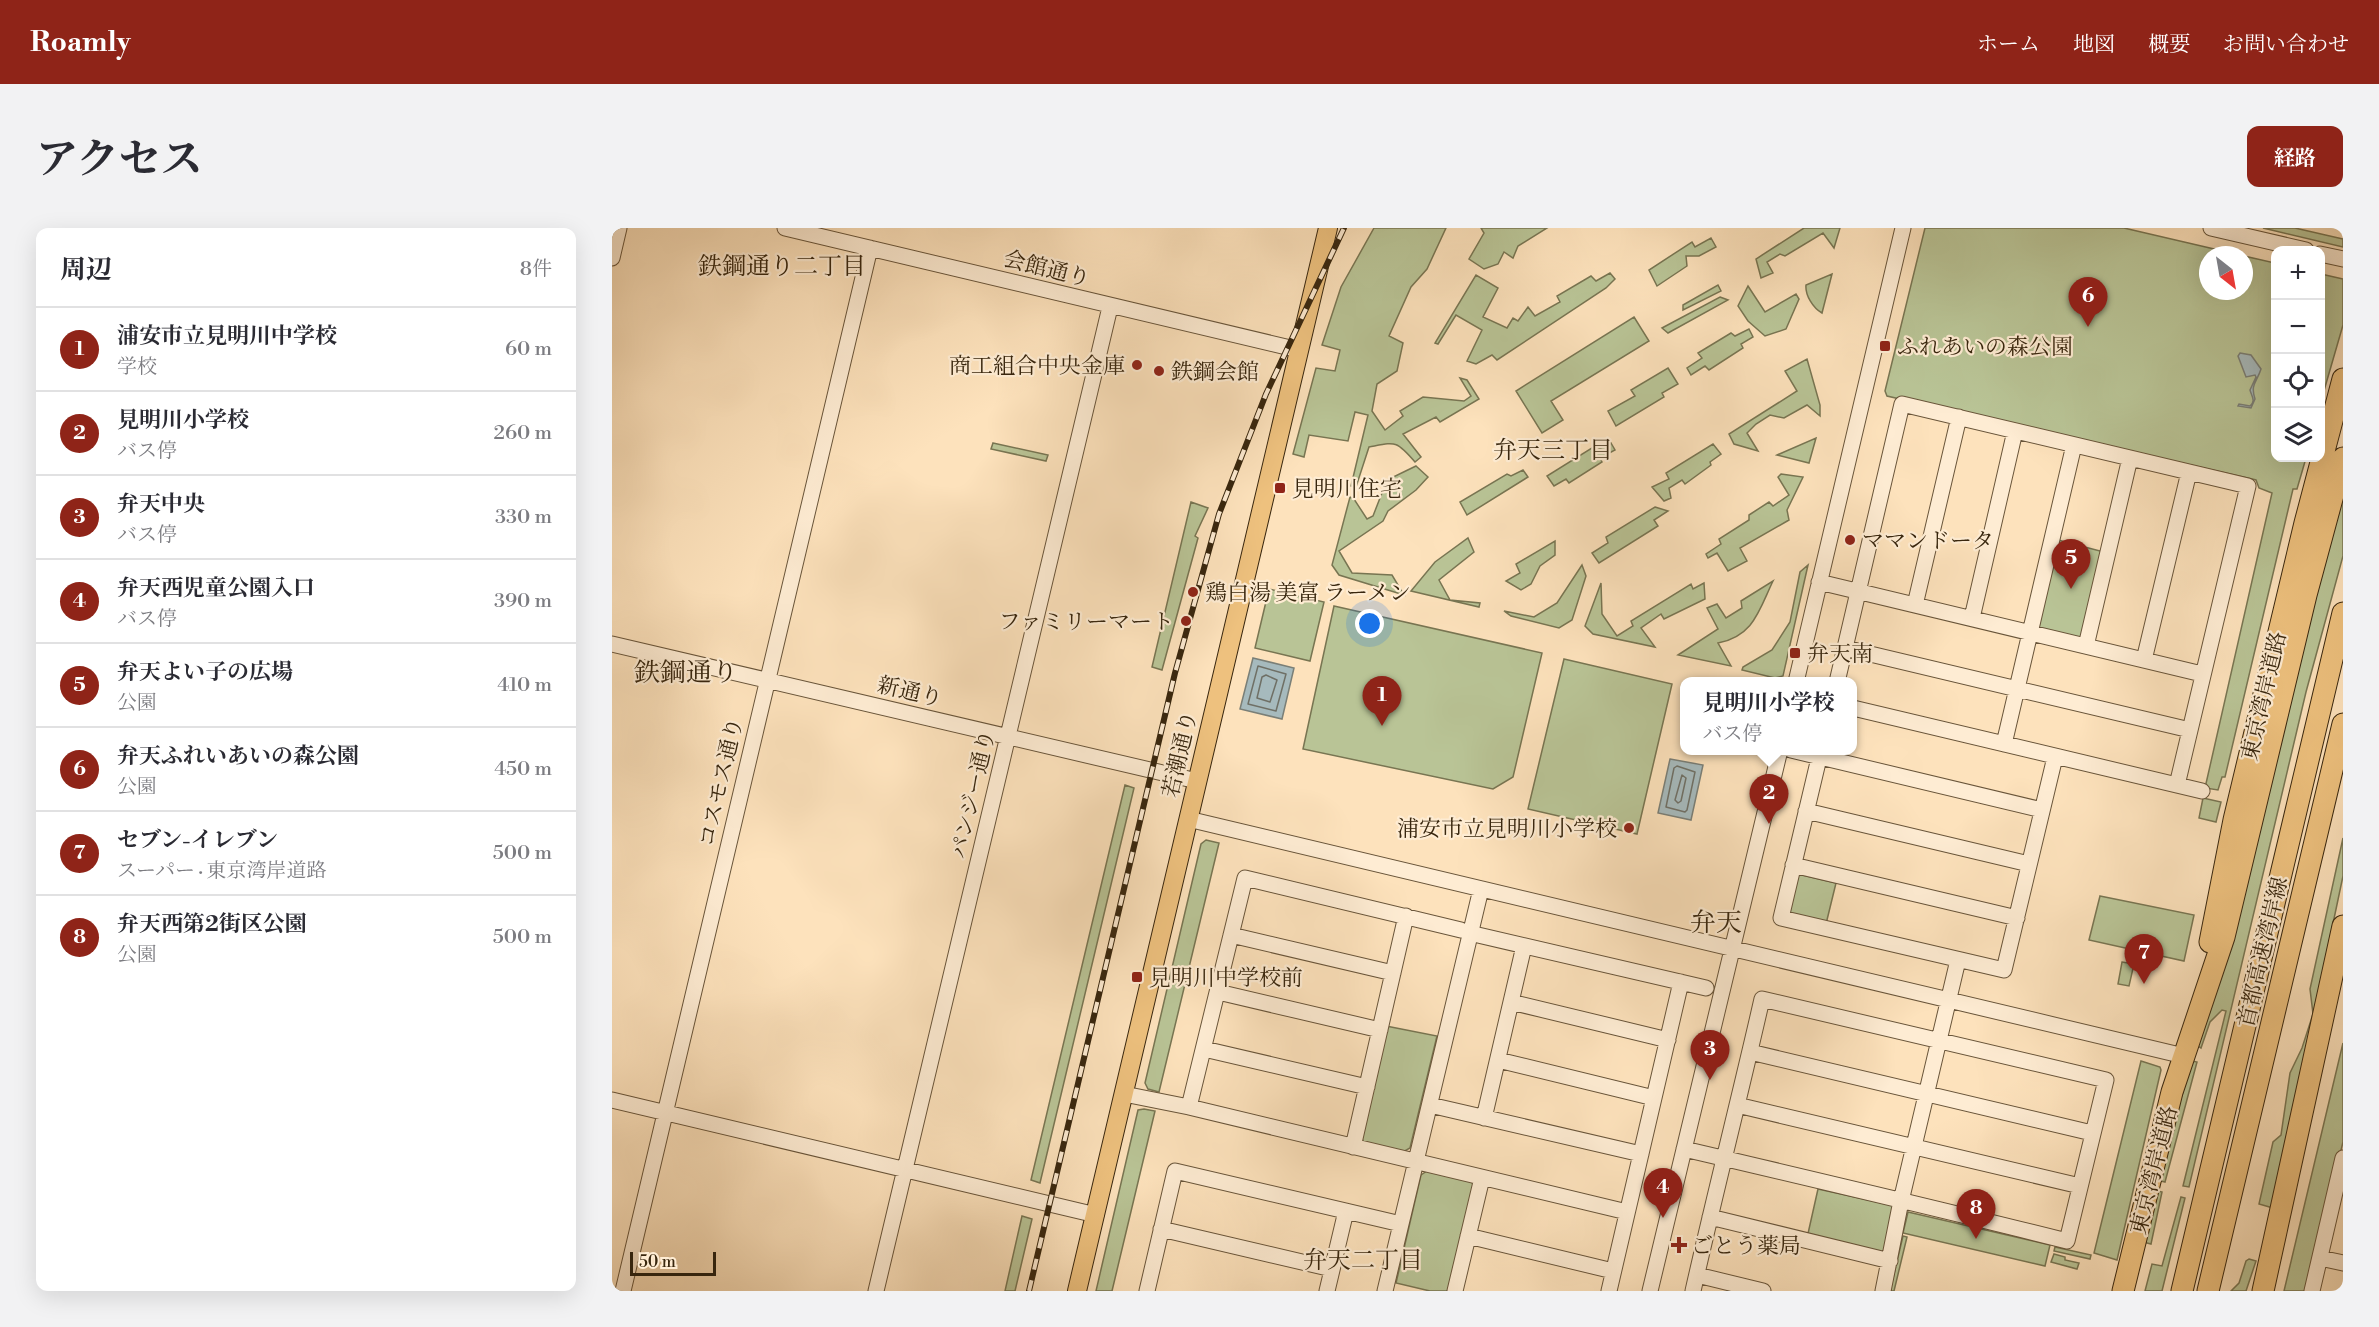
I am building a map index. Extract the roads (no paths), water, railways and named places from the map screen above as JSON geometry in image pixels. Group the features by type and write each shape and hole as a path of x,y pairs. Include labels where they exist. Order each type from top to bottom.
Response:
{"highway":[{"name":"東京湾岸道路","path":"2198,1017 2227,850 2343,380"},
{"name":"東京湾岸道路","path":"2123,1291 2157,1150 2184,1056 2234,900 2306,596 2343,458"},
{"path":"2332,497 2343,470"},
{"name":"首都高速湾岸線","path":"2182,1291 2343,613"},
{"name":"首都高速湾岸線","path":"2208,1291 2343,724"},
{"path":"2263,1291 2343,926"},
{"path":"2301,1117 2322,1059 2343,982"}],"main road":[{"name":"若潮通り","path":"1077,1291 1328,228"}],"street":[{"path":"612,258 619,228"},
{"name":"会館通り","path":"785,228 1110,307 1299,350"},
{"path":"1797,677 1903,228"},
{"path":"2211,228 2289,246"},
{"name":"コスモス通り","path":"623,1291 870,248"},
{"path":"2325,255 2343,259"},
{"name":"パンジー通り","path":"876,1291 1110,307"},
{"path":"1838,677 1902,404 2248,486 2177,785"},
{"path":"1915,605 1959,417"},
{"path":"1972,618 2015,431"},
{"path":"2004,744 2074,445"},
{"path":"2086,646 2130,458"},
{"path":"2144,660 2189,472"},
{"path":"1819,582 2202,674"},
{"name":"新通り","path":"612,644 1197,781"},
{"path":"1845,648 2190,730"},
{"path":"1857,709 2202,791"},
{"path":"1650,1291 1779,755"},
{"path":"1808,755 2042,810"},
{"path":"1819,758 1781,918 2004,970 2055,757"},
{"path":"1806,811 2030,864"},
{"path":"1188,819 2184,1056"},
{"path":"1793,865 2017,918"},
{"path":"1189,1107 1245,878 1461,930"},
{"path":"1385,1291 1480,889"},
{"path":"1353,1147 1406,916"},
{"path":"1232,935 1393,973"},
{"path":"1478,935 1706,988"},
{"path":"1484,1118 1524,946"},
{"path":"1883,1291 1901,1201 1958,960"},
{"path":"1609,1291 1681,982"},
{"path":"1218,992 1380,1030"},
{"path":"1684,1149 1724,1159 2067,1241 2106,1080 1762,999 1750,1052 1737,1105 1724,1159 1710,1217 1693,1291"},
{"path":"1511,1002 1668,1040"},
{"path":"1204,1049 1367,1087"},
{"path":"1750,1052 2092,1133"},
{"path":"1498,1060 1654,1098"},
{"path":"1124,1094 1189,1107 1627,1212"},
{"path":"612,1100 1096,1215"},
{"path":"1737,1105 2080,1186"},
{"path":"1430,1106 1641,1154"},
{"path":"2312,1291 2338,1204 2343,1158"},
{"path":"1152,1290 1161,1229 1175,1171 1401,1224"},
{"path":"1455,1291 1482,1178"},
{"path":"1327,1291 1346,1211"},
{"path":"1710,1217 1890,1261"},
{"path":"1161,1229 1332,1269"},
{"path":"1468,1236 1613,1271"},
{"path":"2320,1258 2343,1263"},
{"path":"1697,1275 1763,1291"}],"water":[{"path":"2240,353 2251,355 2261,369 2254,386 2255,399 2251,408 2238,406 2239,404 2250,406 2252,404 2250,390 2256,377 2255,375 2246,377 2238,356"},
{"path":"1253,658 1294,668 1282,719 1240,709"},
{"path":"1670,759 1703,765 1691,820 1658,813"}],"railway":[{"path":"1029,1291 1175,673 1219,514 1266,394 1344,228"}],"place":[{"name":"弁天ふれいあいの森公園","path":"2088,327"},
{"name":"ふれあいの森公園","path":"1885,346"},
{"name":"商工組合中央金庫","path":"1137,365"},
{"name":"鉄鋼会館","path":"1159,371"},
{"name":"見明川住宅","path":"1280,488"},
{"name":"ママンドータ","path":"1850,540"},
{"name":"弁天よい子の広場","path":"2071,589"},
{"name":"鶏白湯 美富 ラーメン","path":"1193,592"},
{"name":"ファミリーマート","path":"1186,621"},
{"name":"弁天南","path":"1795,653"},
{"name":"浦安市立見明川中学校","path":"1382,726"},
{"name":"見明川小学校","path":"1769,824"},
{"name":"浦安市立見明川小学校","path":"1629,828"},
{"name":"見明川中学校前","path":"1137,977"},
{"name":"セブン-イレブン","path":"2144,984"},
{"name":"弁天中央","path":"1710,1080"},
{"name":"弁天西児童公園入口","path":"1663,1218"},
{"name":"弁天西第2街区公園","path":"1976,1239"},
{"name":"ごとう薬局","path":"1679,1245"}],"district":[{"name":"鉄鋼通り二丁目","path":"782,266"},
{"name":"弁天三丁目","path":"1553,450"},
{"name":"鉄鋼通り","path":"686,672"},
{"name":"弁天","path":"1716,922"},
{"name":"弁天二丁目","path":"1363,1260"}]}
